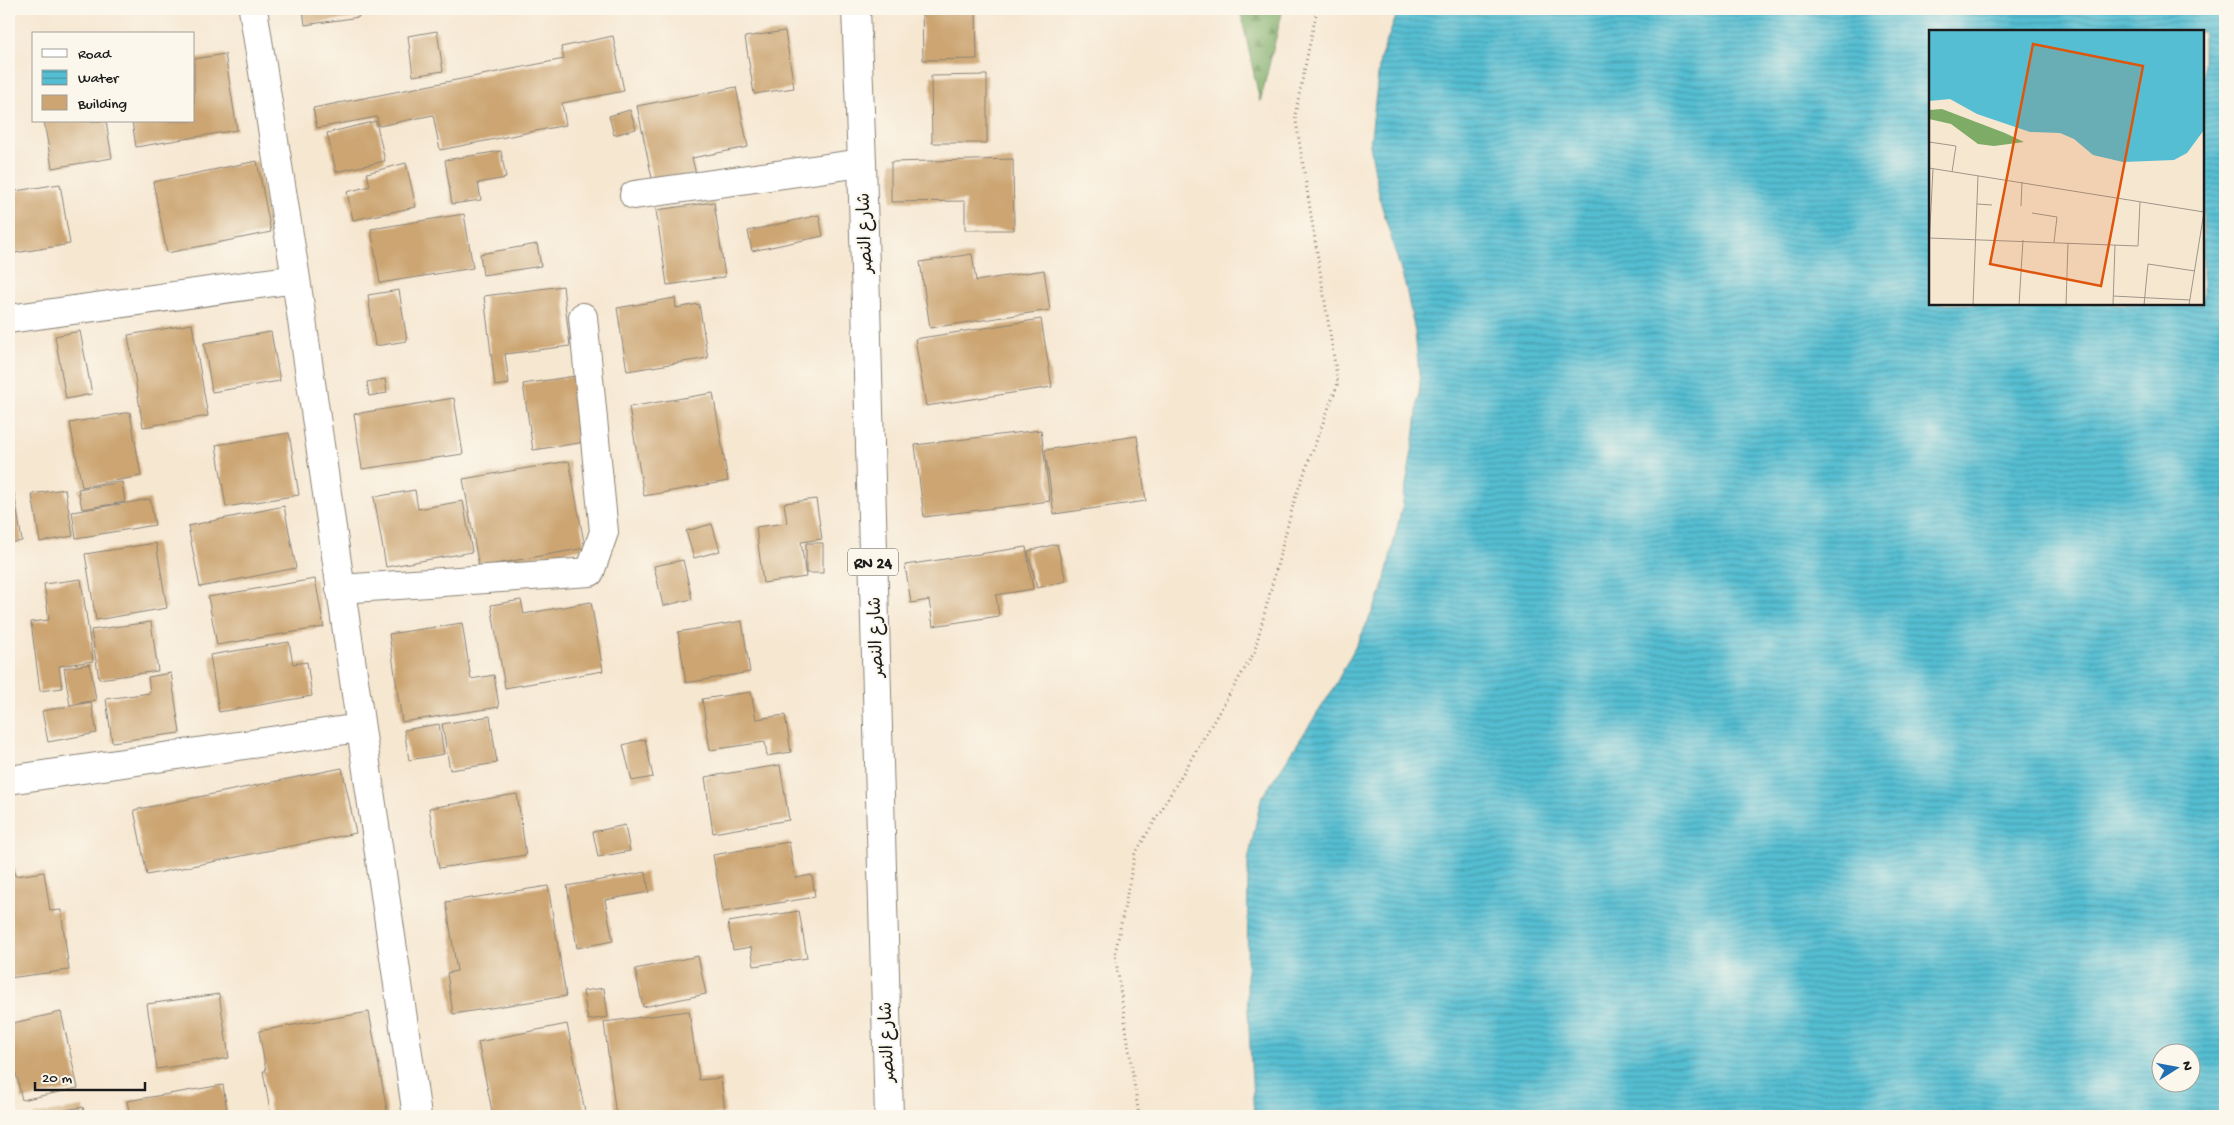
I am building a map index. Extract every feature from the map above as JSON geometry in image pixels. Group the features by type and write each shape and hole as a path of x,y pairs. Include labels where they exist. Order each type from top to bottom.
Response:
{"street":[{"path":"252,9 296,279 417,1116"},
{"name":"شارع النصر","path":"856,9 889,1116"},
{"path":"634,195 862,163"},
{"path":"9,319 296,279"},
{"path":"340,589 590,572 604,532 583,317"},
{"path":"9,780 360,728"}],"path":[{"path":"1139,1116 1115,954 1135,854 1254,653 1295,498 1338,383 1295,114 1317,9"}],"green space":[{"path":"1240,9 1283,9 1260,102"}],"water":[{"path":"1399,9 2225,9 2225,1116 1254,1116 1247,993 1248,861 1261,799 1332,691 1382,591 1402,507 1414,440 1420,383 1415,332 1406,288 1380,200 1370,145 1380,59"}],"building":[{"path":"303,9 358,9 359,17 305,25"},
{"path":"922,9 976,9 977,59 923,60"},
{"path":"437,31 443,71 413,76 408,36"},
{"path":"785,31 794,88 754,94 745,37"},
{"path":"613,36 624,91 562,103 566,125 440,150 433,115 379,126 377,117 317,128 313,108 564,59 561,47"},
{"path":"225,54 237,130 136,147 132,122 195,122 195,59"},
{"path":"987,75 987,143 932,143 931,76"},
{"path":"736,87 748,147 692,158 696,174 653,183 637,106"},
{"path":"630,110 636,129 614,135 609,116"},
{"path":"376,121 385,161 336,172 327,133"},
{"path":"44,122 106,122 112,158 52,168"},
{"path":"501,151 506,178 478,183 481,200 452,204 445,160"},
{"path":"1013,159 1014,230 965,230 965,201 891,202 891,162"},
{"path":"257,161 271,232 167,253 153,182"},
{"path":"406,163 416,207 353,220 347,192 370,186 367,173"},
{"path":"60,184 70,244 9,254 9,192"},
{"path":"714,202 725,277 667,285 656,210"},
{"path":"464,214 473,268 380,283 371,229"},
{"path":"819,215 823,236 752,251 748,231"},
{"path":"537,244 541,266 483,275 480,254"},
{"path":"972,254 976,281 1044,270 1050,310 930,328 920,262"},
{"path":"563,286 570,346 505,354 509,384 495,386 484,296"},
{"path":"399,290 407,341 375,346 368,295"},
{"path":"675,298 676,308 699,304 708,358 627,371 617,308"},
{"path":"1041,319 1052,387 926,406 915,339"},
{"path":"192,324 208,416 143,427 128,335"},
{"path":"80,331 92,394 66,399 55,336"},
{"path":"271,332 280,381 212,392 204,343"},
{"path":"582,375 592,441 533,450 523,384"},
{"path":"385,379 387,393 369,396 367,382"},
{"path":"713,393 728,481 644,496 629,407"},
{"path":"454,398 463,454 362,469 354,414"},
{"path":"130,412 141,476 82,487 70,423"},
{"path":"1041,430 1050,501 924,517 915,445"},
{"path":"289,433 299,495 226,507 216,445"},
{"path":"1137,436 1146,501 1054,514 1045,450"},
{"path":"569,461 585,548 479,567 463,479"},
{"path":"122,482 125,502 82,509 78,489"},
{"path":"65,489 73,536 40,542 32,494"},
{"path":"415,490 418,509 463,501 472,552 386,567 374,497"},
{"path":"14,493 22,541 9,543 9,494"},
{"path":"150,499 155,525 76,538 72,512"},
{"path":"816,499 822,539 801,542 806,577 763,583 756,527 787,523 784,503"},
{"path":"284,506 296,568 200,587 188,526"},
{"path":"712,524 720,551 694,558 686,531"},
{"path":"156,543 167,608 96,620 85,554"},
{"path":"806,543 823,543 823,573 806,573"},
{"path":"1057,544 1066,581 1037,588 1028,551"},
{"path":"1026,547 1033,589 996,595 999,616 933,626 929,600 911,603 905,565"},
{"path":"683,560 692,599 663,606 654,566"},
{"path":"81,579 93,661 59,666 62,688 40,691 31,622 49,620 44,584"},
{"path":"315,579 324,627 217,645 208,597"},
{"path":"521,600 524,614 591,602 603,671 505,688 491,605"},
{"path":"742,621 750,672 686,683 678,632"},
{"path":"151,622 158,671 99,679 91,630"},
{"path":"462,623 471,679 494,675 499,707 402,722 389,634"},
{"path":"289,642 293,664 307,662 312,696 219,712 210,655"},
{"path":"90,664 96,700 70,705 64,668"},
{"path":"171,673 180,733 112,742 106,699 150,693 148,677"},
{"path":"751,692 756,719 785,715 791,752 767,756 765,742 710,750 702,699"},
{"path":"91,702 97,733 48,742 42,711"},
{"path":"490,716 497,763 450,770 442,724"},
{"path":"439,724 444,754 409,760 404,730"},
{"path":"645,739 653,777 632,781 623,745"},
{"path":"780,765 789,820 713,833 705,777"},
{"path":"342,768 356,833 147,875 134,810"},
{"path":"517,794 526,855 439,868 429,808"},
{"path":"625,825 630,851 598,857 593,832"},
{"path":"9,835 15,876 44,872 50,911 61,910 69,970 9,978"},
{"path":"789,842 795,878 812,875 815,897 723,912 713,855"},
{"path":"646,872 649,892 605,900 613,941 577,948 567,886"},
{"path":"548,886 566,996 453,1014 447,973 457,971 446,902"},
{"path":"799,911 807,958 754,966 751,947 733,950 728,922"},
{"path":"698,956 706,994 643,1007 635,969"},
{"path":"604,988 608,1017 588,1020 583,991"},
{"path":"219,994 229,1058 157,1069 147,1004"},
{"path":"689,1011 699,1080 721,1078 725,1113 698,1116 616,1116 604,1022"},
{"path":"61,1012 78,1088 22,1100 9,1042 9,1024"},
{"path":"369,1012 388,1116 271,1116 263,1071 266,1071 259,1031"},
{"path":"567,1024 586,1116 493,1116 478,1042"},
{"path":"223,1085 228,1116 130,1116 127,1101"},
{"path":"83,1107 85,1116 33,1116 33,1115"}]}
